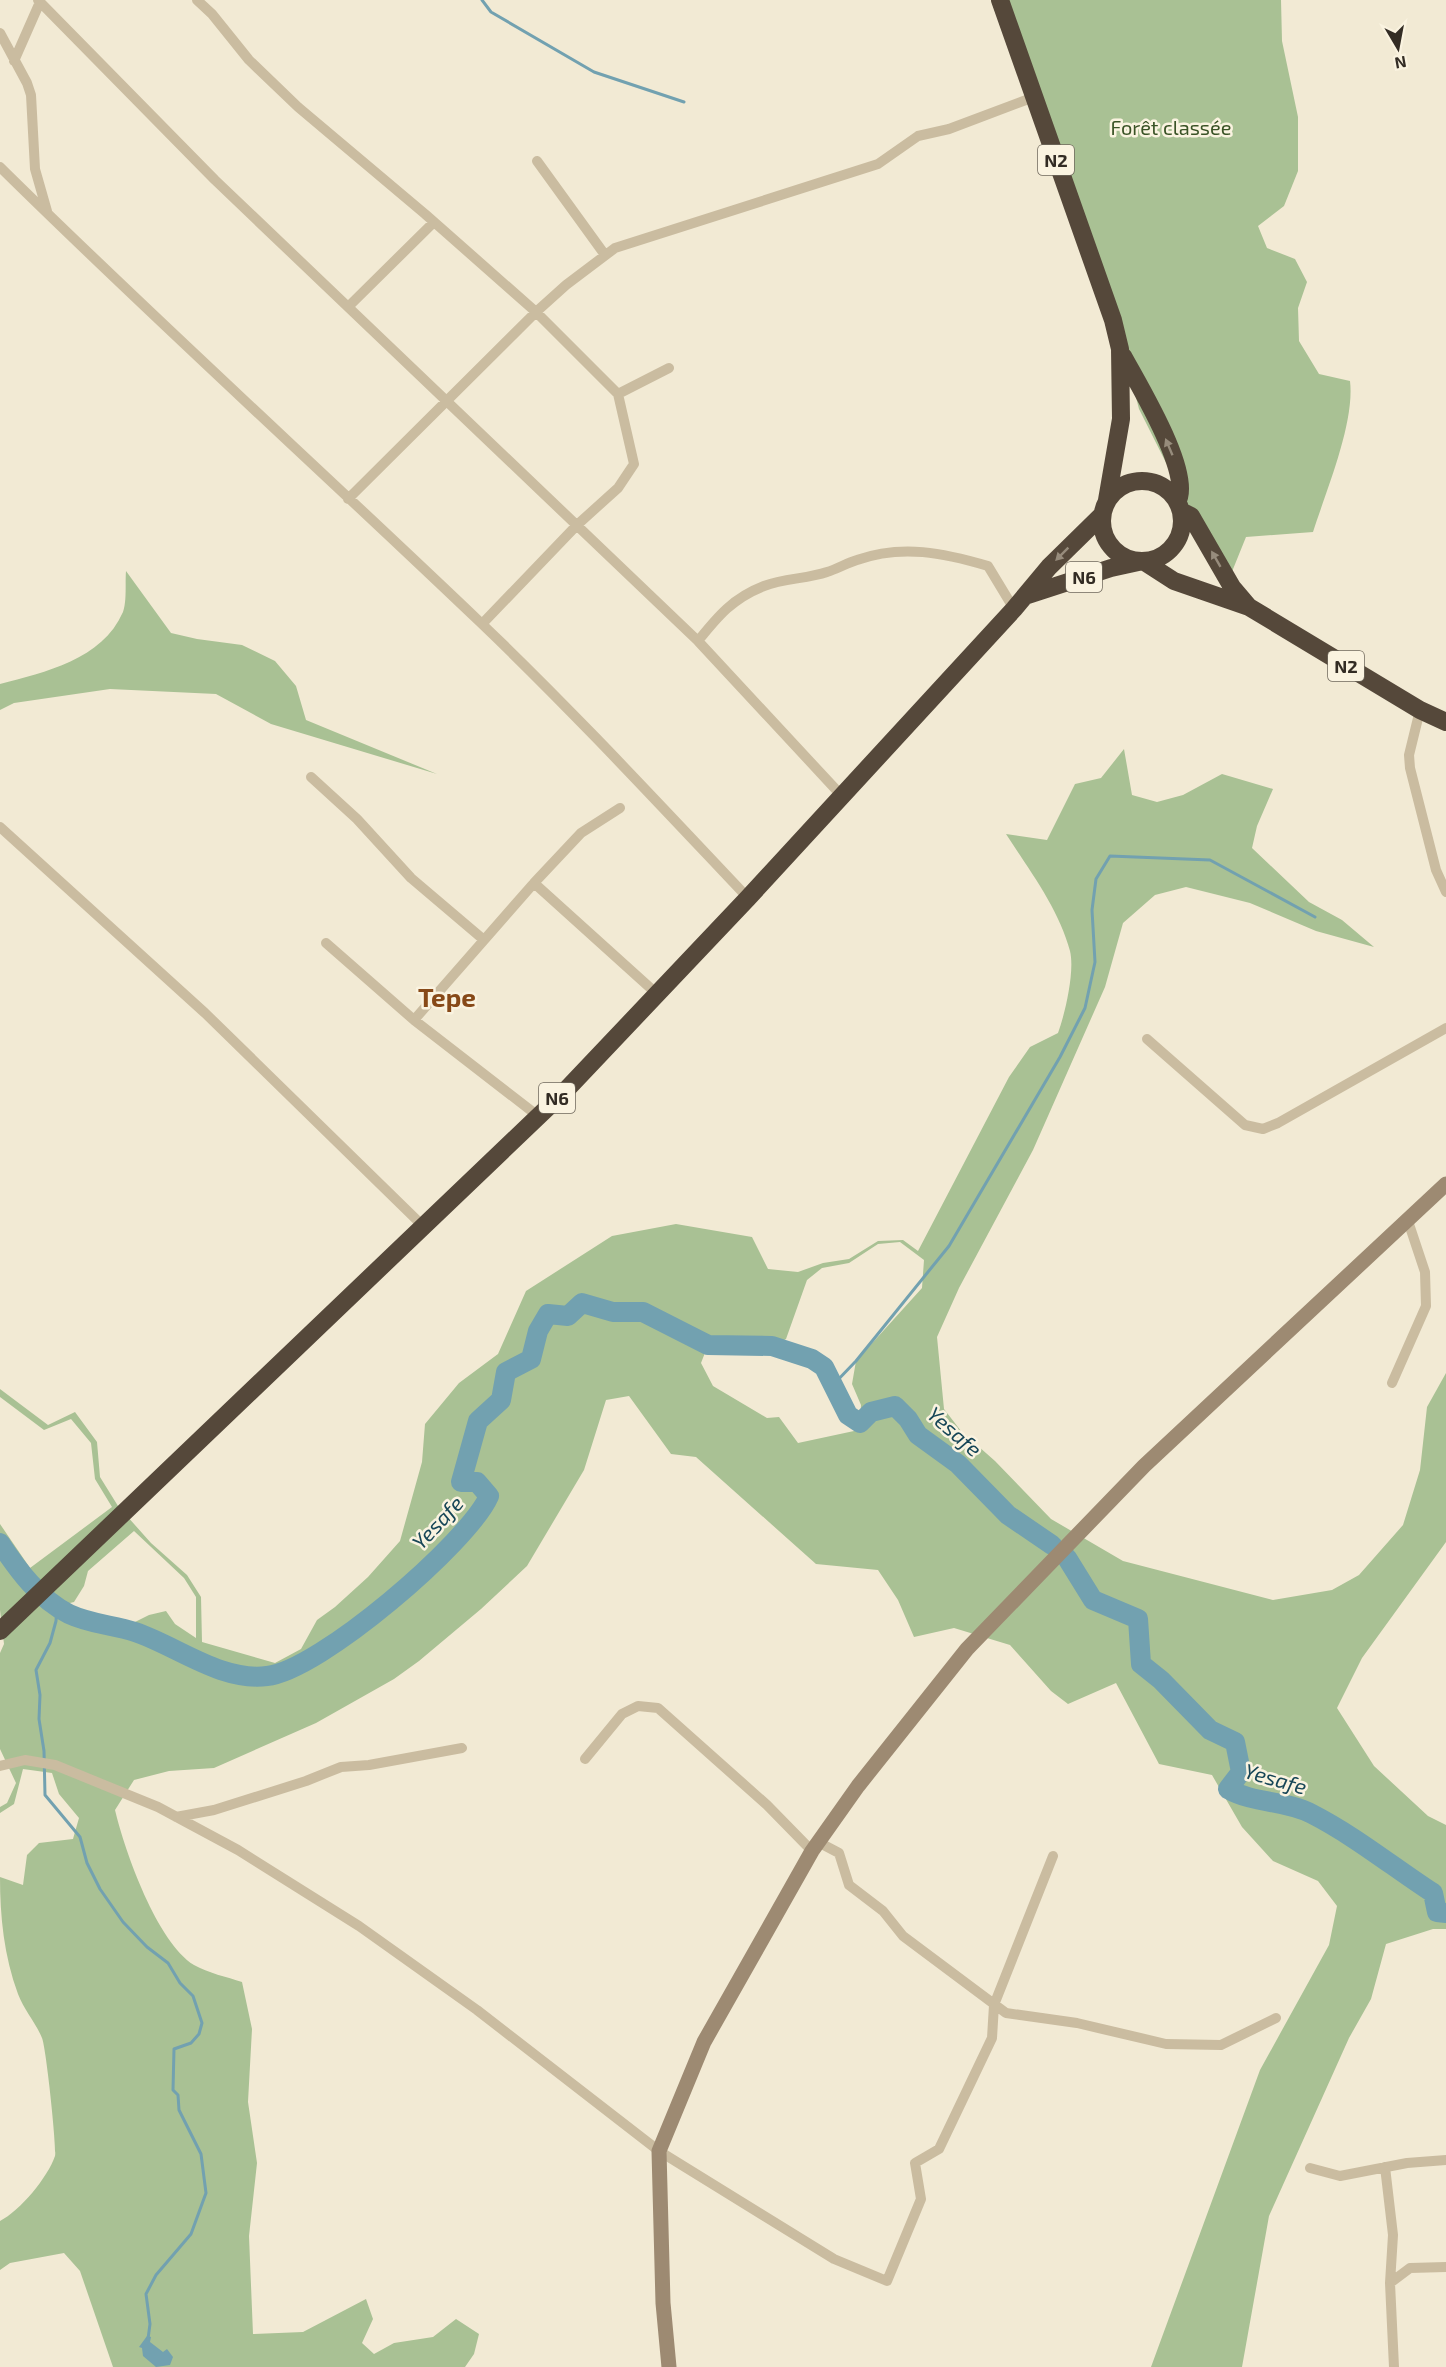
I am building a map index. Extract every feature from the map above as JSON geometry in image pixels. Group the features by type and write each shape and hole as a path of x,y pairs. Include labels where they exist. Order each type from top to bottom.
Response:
{"highway":[{"name":"N2","path":"1000,0 1113,320 1120,349 1121,419 1104,508"},
{"name":"N2","path":"1120,349 1178,468 1182,487 1179,506 1191,516 1232,587 1249,607"},
{"path":"1136,481 1160,485 1179,506 1182,523 1174,545 1160,556 1143,561 1132,560 1112,548 1102,527 1104,508 1114,491 1136,481"},
{"name":"N6","path":"0,1631 538,1116 748,898 1104,508"},
{"name":"N2","path":"1143,561 1174,581 1249,607 1420,710 1446,722"},
{"name":"N6","path":"1020,602 1143,561"}],"street":[{"path":"196,0 212,14 249,60 298,107 536,312 618,394 634,464 618,488 577,525 482,624"},
{"path":"14,61 39,1 215,180 698,641 841,795"},
{"path":"0,33 31,95 35,169 48,214"},
{"path":"348,499 536,312 615,248 878,164 918,136 949,129 1034,97"},
{"path":"537,161 605,255"},
{"path":"0,167 482,624 572,713 748,898"},
{"path":"349,306 434,222"},
{"path":"618,394 669,368"},
{"path":"698,641 726,606 765,586 826,573 858,559 890,552 917,551 948,554 988,566 1020,602"},
{"path":"1420,710 1409,754 1410,768 1436,870 1446,892"},
{"path":"311,777 357,819 411,878 484,940"},
{"path":"414,1020 581,833 620,808"},
{"path":"0,827 205,1013 424,1227"},
{"path":"534,883 657,994"},
{"path":"326,943 414,1020 538,1116"},
{"path":"1147,1040 1245,1125 1263,1129 1278,1123 1446,1028"},
{"path":"669,2367 663,2303 659,2151 704,2042 815,1846 865,1778 967,1649 1144,1466 1446,1184"},
{"path":"1392,1383 1426,1306 1425,1272 1407,1218"},
{"path":"585,1759 622,1714 638,1706 658,1708 815,1846 839,1853 849,1885 883,1911 903,1936 1006,2013 1077,2023 1166,2044 1221,2045 1276,2018"},
{"path":"176,1817 214,1810 306,1781 341,1767 369,1765 462,1748"},
{"path":"1,1764 25,1760 55,1765 176,1817 238,1850 359,1926 477,2010 659,2151 834,2259 887,2280 921,2199 915,2163 939,2149 993,2038 994,2006 1053,1856"},
{"path":"1310,2168 1340,2176 1385,2167 1446,2160"},
{"path":"1385,2167 1393,2235 1390,2283 1394,2367"},
{"path":"1390,2283 1410,2268 1446,2267"}],"green space":[{"name":"Forêt classée","path":"991,0 1281,0 1282,41 1298,117 1298,171 1284,206 1258,226 1267,248 1295,259 1307,282 1298,308 1299,341 1319,374 1350,381 1350,398 1344,436 1313,532 1246,537 1227,584 1139,409 1126,359 1113,339"},
{"path":"126,571 171,633 242,645 275,661 296,686 306,720 437,774 271,724 216,694 110,689 14,703 0,710 0,684 70,662 87,653 114,628 124,608"},
{"path":"1124,749 1132,795 1157,802 1183,795 1222,774 1273,789 1257,826 1252,848 1309,902 1342,920 1374,947 1316,931 1250,903 1186,887 1155,895 1123,923 1105,987 1033,1150 959,1288 937,1337 944,1409 961,1431 995,1461 1051,1519 1123,1561 1273,1600 1332,1590 1359,1575 1403,1525 1420,1470 1427,1407 1446,1373 1446,1542 1362,1658 1337,1708 1374,1766 1428,1816 1446,1825 1446,1929 1433,1929 1386,1944 1371,1999 1349,2038 1269,2216 1242,2367 1151,2367 1260,2070 1329,1945 1337,1906 1318,1881 1273,1861 1242,1827 1212,1775 1159,1764 1116,1683 1068,1704 1051,1691 1010,1645 954,1628 914,1637 898,1600 878,1570 816,1564 696,1457 671,1454 629,1396 606,1400 584,1470 527,1566 481,1609 419,1661 394,1679 316,1723 214,1768 169,1771 134,1780 115,1810 126,1849 144,1895 167,1937 194,1965 211,1973 242,1982 252,2029 248,2102 257,2163 249,2236 253,2334 303,2332 366,2299 373,2319 362,2343 374,2354 394,2343 433,2337 456,2319 479,2334 474,2354 465,2367 113,2367 80,2271 64,2253 10,2263 0,2270 0,2221 16,2210 40,2183 55,2156 55,2149 44,2045 21,2000 9,1965 2,1922 0,1877 23,1885 27,1855 39,1843 73,1839 79,1818 59,1794 52,1773 23,1769 14,1804 0,1813 0,1807 7,1803 16,1783 0,1749 0,1653 4,1644 0,1610 0,1524 30,1568 112,1507 95,1479 91,1443 71,1419 44,1430 0,1397 0,1389 48,1425 75,1412 97,1442 100,1477 118,1506 151,1543 187,1575 201,1597 202,1642 275,1663 301,1649 317,1620 368,1577 400,1541 422,1462 425,1424 459,1383 498,1354 526,1291 612,1236 676,1224 752,1237 768,1269 798,1272 823,1263 849,1259 878,1241 903,1240 918,1251 1009,1077 1030,1047 1058,1033 1066,1004 1071,959 1065,935 1043,891 1006,834 1047,840 1075,784 1101,778","holes":["900,1242 924,1260 922,1288 856,1361 852,1384 861,1405 860,1423 854,1431 798,1443 779,1417 767,1418 713,1386 701,1363 708,1345 772,1346 786,1339 807,1280 822,1268 849,1263 878,1244","134,1531 184,1578 196,1597 196,1638 175,1624 166,1611 149,1615 133,1623 133,1631 84,1620 58,1606 74,1602 84,1586 88,1571"]}],"water":[{"path":"147,2336 151,2337 150,2342 163,2352 167,2349 173,2357 170,2365 156,2367 143,2356 142,2348 139,2347"}],"waterway":[{"path":"482,0 491,12 594,72 684,102"},
{"path":"832,1386 856,1361 949,1246 1060,1057 1085,1008 1095,962 1092,910 1096,879 1110,856 1210,860 1315,917"},
{"name":"Yesafe","path":"0,1543 39,1592 69,1614 135,1632 200,1662 233,1674 267,1676 291,1669 355,1629 390,1601 424,1572 476,1517 489,1496 477,1482 461,1482 478,1421 501,1400 506,1372 531,1359 538,1331 548,1314 568,1316 582,1303 613,1312 643,1312 708,1345 772,1346 812,1359 824,1367 848,1415 860,1423 871,1412 895,1406 908,1419 918,1435 958,1464 1008,1515 1052,1545"},
{"name":"Yesafe","path":"1067,1558 1093,1600 1138,1619 1141,1664 1161,1680 1210,1730 1235,1742 1241,1772 1228,1789 1248,1797 1292,1806 1328,1823 1433,1893 1437,1912 1446,1913"},
{"path":"57,1605 56,1621 50,1643 36,1670 40,1695 39,1719 44,1751 45,1795 80,1837 87,1863 100,1889 123,1922 147,1947 168,1963 180,1983 193,1996 202,2023 199,2034 191,2043 174,2049 173,2090 178,2095 179,2110 201,2154 206,2193 191,2234 156,2275 146,2294 150,2324 148,2339"}],"district":[{"name":"Tepe","path":"447,996"}]}
